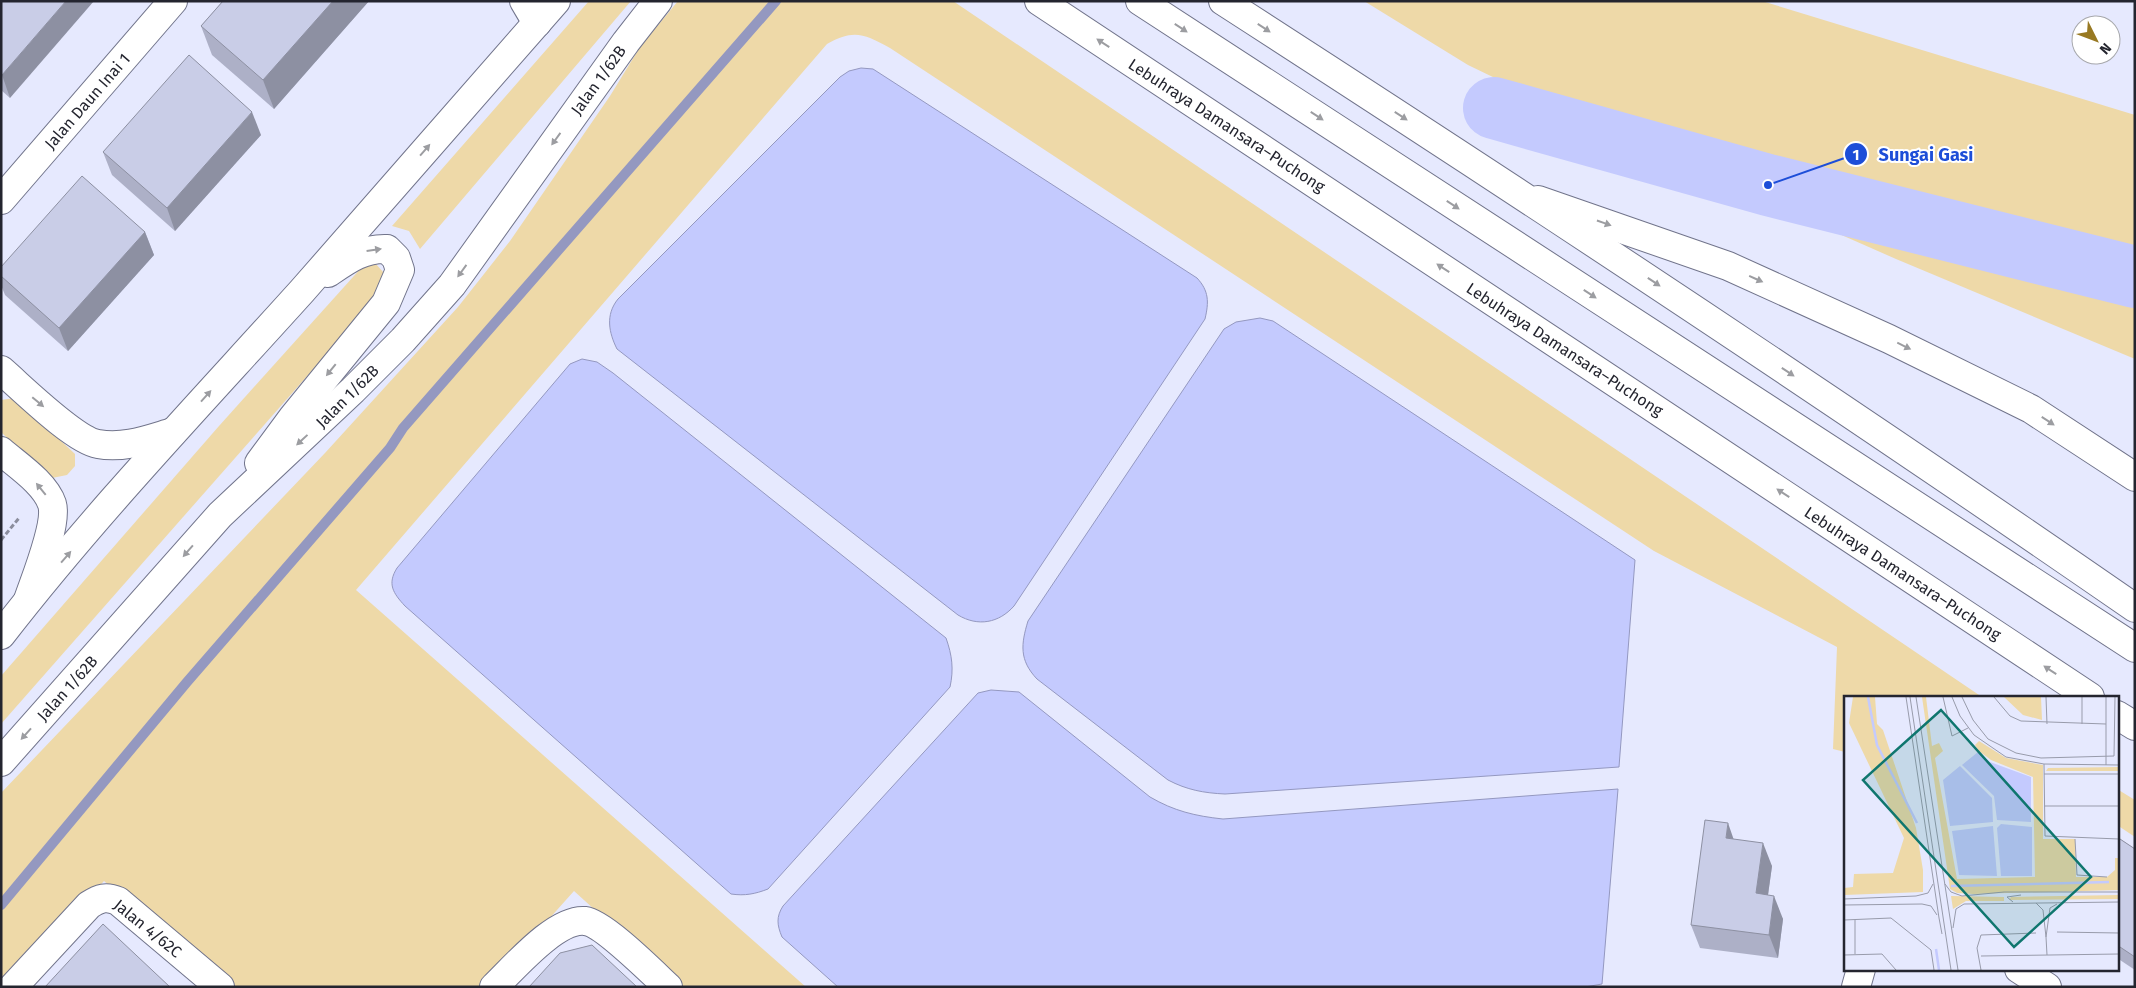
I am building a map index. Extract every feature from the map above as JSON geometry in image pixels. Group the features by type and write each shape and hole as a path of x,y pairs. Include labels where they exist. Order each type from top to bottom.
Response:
{"main road":[{"name":"Jalan Daun Inai 1","path":"1,200 173,1"},
{"path":"1,635 28,600 173,432 302,290 531,12 556,1"},
{"name":"Jalan 1/62B","path":"1,762 220,515 353,390 403,340 452,285 626,42 658,1"},
{"name":"Lebuhraya Damansara–Puchong","path":"1039,1 2088,696"},
{"path":"1140,1 2135,648"},
{"path":"1223,1 1524,195 1983,503 2135,608"},
{"path":"1524,195 1728,266 1889,339 2031,409 2135,477"},
{"path":"220,515 293,417 386,303 400,270 396,258 387,248 372,248 351,257 302,290"},
{"path":"1,370 80,437 97,444 131,444 173,432"},
{"path":"1,451 40,486 52,503 54,519 28,600"},
{"path":"2118,716 2135,726"},
{"name":"Jalan 4/62C","path":"13,987 89,905 99,899 109,897 118,900 220,987"},
{"path":"494,987 554,931 572,923 586,921 601,928 668,987"},
{"path":"1856,987 1861,970"},
{"path":"2021,970 2047,987"}],"shaded area":[{"path":"589,1 631,1 420,249 409,231 392,226"},
{"path":"678,1 953,1 1981,696 1844,696 1844,752 1833,749 1837,647 1654,551 890,48 873,39 859,35 845,36 827,44 356,590 806,987 680,987 574,891 488,987 225,987 104,881 9,987 1,987 1,793 325,453 458,307 510,241 610,96 640,47"},
{"path":"1364,1 1762,1 2135,115 2135,359 1896,259 1601,129 1468,65"},
{"path":"375,263 384,273 374,300 1,724 1,676 219,426 362,267"},
{"path":"15,398 75,454 75,466 67,475 52,478 46,476 1,432 1,400"},
{"path":"2118,790 2135,800 2135,837 2118,826"}],"water":[{"path":"861,68 873,69 1197,278 1206,292 1207,307 1205,319 1014,606 1002,616 988,621 973,621 958,615 617,349 610,330 611,311 618,299 840,77 849,71"},
{"path":"1260,318 1273,321 1635,560 1619,767 1225,794 1203,792 1189,789 1168,780 1037,679 1031,672 1023,652 1028,621 1224,329 1236,322"},
{"path":"582,359 597,362 613,373 946,638 952,662 950,687 768,889 763,891 745,895 731,894 405,606 397,597 393,588 392,579 397,568 570,364"},
{"path":"991,690 1019,692 1150,797 1176,809 1203,816 1223,819 1618,789 1602,984 1585,987 838,987 782,937 778,921 783,906 978,693"}],"building":[{"path":"1,1 66,1 2,75 1,74"},
{"path":"223,1 333,1 263,80 201,26"},
{"path":"189,55 252,112 167,208 103,152"},
{"path":"82,176 145,232 59,328 1,276 1,267"},
{"path":"1705,820 1728,823 1726,838 1763,843 1756,893 1774,896 1769,935 1691,925"},
{"path":"2118,838 2135,849 2135,957 2118,946"},
{"path":"103,924 170,987 45,987"},
{"path":"592,945 637,987 529,987 560,953"}],"waterway":[{"path":"1,905 187,682 390,448 403,428 776,1"},
{"path":"1494,108 1768,185 2135,277"}],"place":[{"name":"Sungai Gasi","path":"1768,185"}]}
